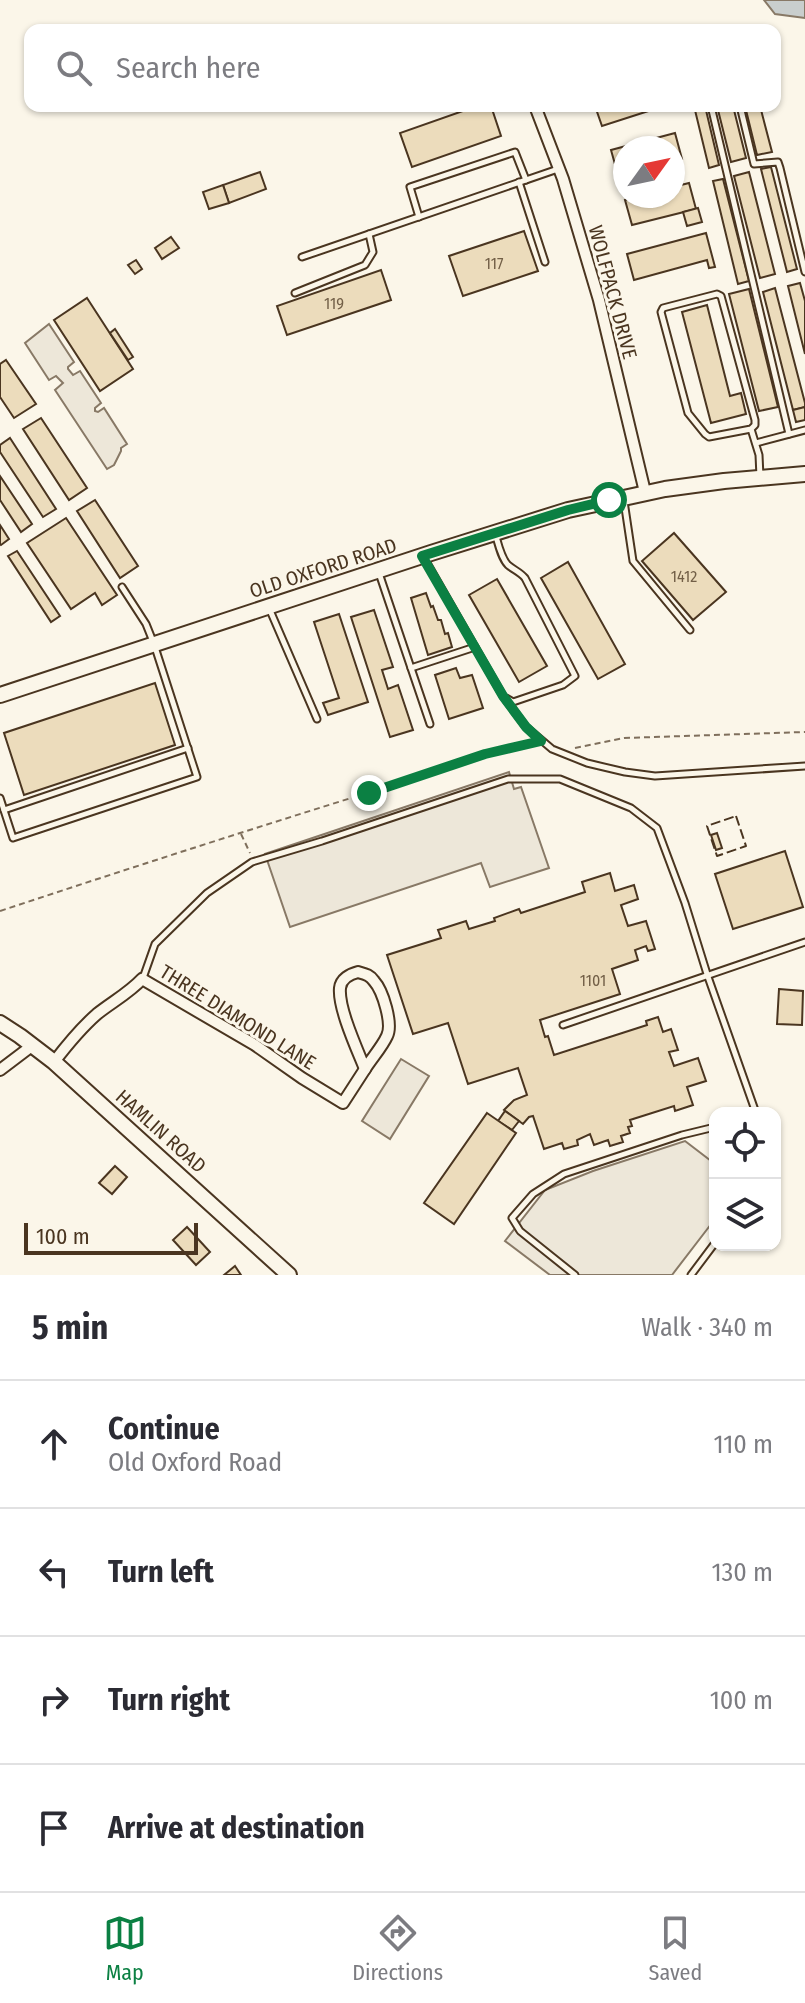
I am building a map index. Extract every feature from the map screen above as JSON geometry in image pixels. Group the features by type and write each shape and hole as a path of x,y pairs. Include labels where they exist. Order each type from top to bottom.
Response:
{"street":[{"name":"WOLFPACK DRIVE","path":"537,112 559,169 599,300 645,492"},
{"name":"OLD OXFORD ROAD","path":"0,695 568,510 645,492 805,474"},
{"name":"THREE DIAMOND LANE","path":"54,1062 84,1025 132,990 142,979 255,1045 343,1103 387,1036 389,1027 376,982 358,972 350,974 340,987 344,1014 365,1069"},
{"name":"HAMLIN ROAD","path":"0,1023 54,1062 289,1275"},
{"path":"0,1070 33,1045"}],"lane":[{"path":"712,112 789,434"},
{"path":"741,112 754,164 778,162 805,272"},
{"path":"419,217 410,187 515,152 545,262"},
{"path":"302,257 559,169"},
{"path":"295,293 365,265 373,252 369,234"},
{"path":"717,294 721,296 755,420 751,429 709,437 696,425 688,413 661,312 663,308 717,294"},
{"path":"751,429 760,478"},
{"path":"756,443 805,430"},
{"path":"624,496 633,561 690,630"},
{"path":"495,532 508,565 525,578 575,676 563,685 513,702 503,696"},
{"path":"422,556 503,696 526,727 561,753 587,763 655,776 805,766"},
{"path":"378,571 430,724"},
{"path":"0,798 13,838 197,777 154,644 146,624 122,587"},
{"path":"268,607 317,719"},
{"path":"411,668 475,647"},
{"path":"4,810 188,748"},
{"path":"142,979 155,944 207,893 252,862 508,779 560,779 631,808 657,828 754,1107"},
{"path":"563,1025 805,942"},
{"path":"575,1275 520,1231 512,1218 533,1194 564,1174 709,1128"},
{"path":"691,1275 709,1251"}],"path":[{"path":"561,753 582,745 624,738 805,732"},
{"path":"0,911 485,754 541,741"},
{"path":"239,832 249,849 252,862"}],"shaded area":[{"path":"764,0 805,0 805,18 775,14"},
{"path":"49,324 74,362 68,369 73,375 80,371 101,403 95,411 104,408 127,444 121,448 114,465 107,469 55,390 63,383 56,376 49,380 25,343"},
{"path":"509,772 514,789 521,787 549,868 490,887 481,863 290,927 265,854"},
{"path":"401,1059 429,1076 390,1139 362,1121"},
{"path":"685,1141 709,1159 709,1227 672,1275 550,1275 505,1241 545,1190"}],"building":[{"path":"460,112 493,112 501,136 412,167 400,133"},
{"path":"597,112 645,112 602,126"},
{"path":"695,112 706,112 719,165 709,168"},
{"path":"718,112 734,112 746,158 731,162"},
{"path":"746,112 762,112 772,152 757,155"},
{"path":"771,167 797,269 787,272 761,169"},
{"path":"260,172 266,189 229,203 223,185"},
{"path":"749,172 775,274 760,278 734,176"},
{"path":"723,179 749,281 738,284 713,181"},
{"path":"689,183 696,209 632,225 627,208 685,208 685,184"},
{"path":"223,185 229,203 209,209 203,192"},
{"path":"698,208 702,222 687,226 683,212"},
{"path":"524,231 538,271 463,296 449,256"},
{"path":"706,233 715,267 709,268 707,260 634,280 627,254"},
{"path":"171,237 179,248 162,259 155,248"},
{"path":"136,260 142,269 135,274 128,265"},
{"path":"381,270 391,300 287,335 277,306"},
{"path":"800,283 805,301 805,354 788,286"},
{"path":"775,288 805,403 805,407 793,410 763,292"},
{"path":"749,289 778,407 759,411 729,294"},
{"path":"87,298 133,369 100,391 54,320"},
{"path":"707,305 730,396 741,393 746,414 711,423 682,312"},
{"path":"115,329 133,357 128,360 110,333"},
{"path":"6,360 36,404 14,418 0,397 0,364"},
{"path":"805,407 805,420 796,422 793,410"},
{"path":"41,418 87,488 69,500 23,429"},
{"path":"10,438 56,509 43,517 0,452 0,445"},
{"path":"0,476 32,524 21,532 0,500"},
{"path":"95,500 138,566 120,578 77,511"},
{"path":"66,518 117,595 102,605 95,593 71,609 27,543"},
{"path":"0,525 9,539 1,545 0,544"},
{"path":"674,533 726,592 693,620 642,561"},
{"path":"17,551 60,616 51,622 8,556"},
{"path":"568,562 625,664 598,679 541,578"},
{"path":"497,579 547,666 519,682 469,595"},
{"path":"426,593 445,634 448,633 452,647 428,655 411,598"},
{"path":"374,610 393,667 382,670 388,689 398,685 413,730 390,737 351,617"},
{"path":"339,614 368,702 328,715 323,703 339,698 314,622"},
{"path":"456,668 460,678 472,675 483,708 449,719 435,675"},
{"path":"155,683 175,745 24,795 4,733"},
{"path":"717,833 722,848 716,850 711,835"},
{"path":"785,851 803,907 733,929 715,874"},
{"path":"610,873 615,891 634,885 638,899 621,905 628,926 646,921 655,949 648,951 646,946 635,950 638,960 612,969 620,994 540,1020 545,1037 548,1036 554,1055 647,1025 646,1021 658,1017 663,1032 671,1029 678,1050 669,1052 674,1066 698,1058 706,1081 687,1087 693,1105 675,1111 674,1106 630,1120 630,1133 621,1136 623,1142 610,1146 608,1140 594,1145 590,1134 577,1140 578,1145 564,1149 562,1143 544,1149 533,1116 523,1124 504,1110 514,1100 527,1095 518,1068 468,1084 448,1023 413,1034 387,955 441,938 438,930 466,921 469,929 519,909 521,913 585,892 582,882"},
{"path":"779,989 803,991 802,1025 777,1024"},
{"path":"505,1111 519,1121 512,1130 498,1121"},
{"path":"487,1113 516,1133 454,1224 424,1203"},
{"path":"115,1166 127,1177 112,1194 99,1183"},
{"path":"187,1227 210,1252 196,1265 173,1240"},
{"path":"235,1266 241,1275 224,1275"}],"fence":[{"path":"736,816 746,846 717,856 707,826 736,816"}],"route":[{"path":"369,793 485,754 541,741 526,727 503,696 422,556 609,500"}]}
